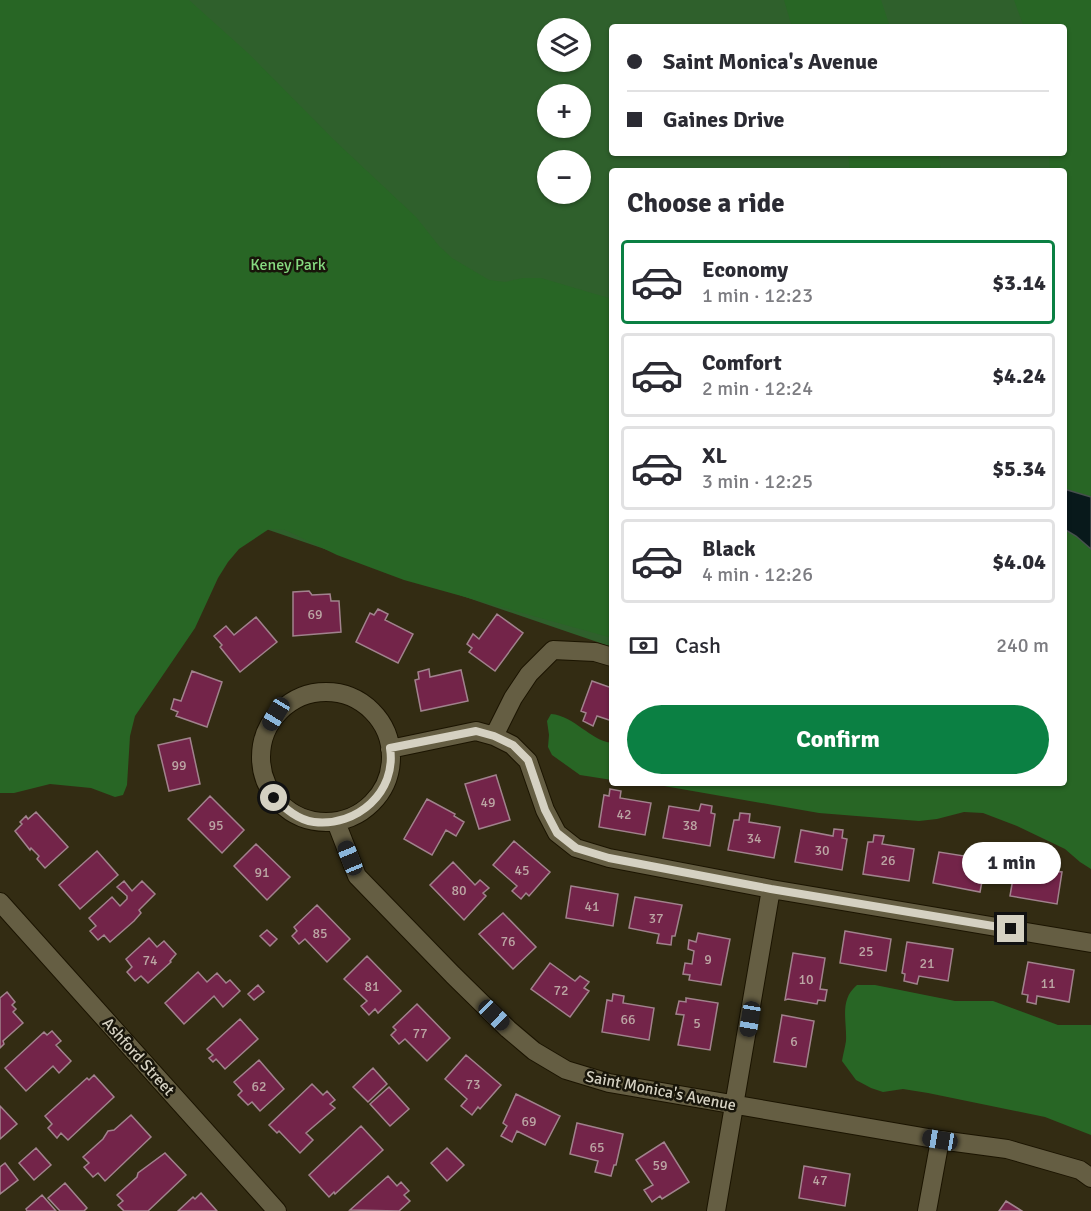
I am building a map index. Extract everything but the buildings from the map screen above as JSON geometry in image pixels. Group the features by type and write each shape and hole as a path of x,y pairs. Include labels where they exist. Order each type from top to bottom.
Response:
{"street":[{"path":"494,736 513,698 529,674 553,650 595,652 609,656"},
{"path":"315,693 338,693 359,701 376,716 387,736 390,748 388,777 381,793 368,807 353,817 336,822 313,822 292,813 274,798 263,778 260,756 264,734 276,714 294,700 315,693"},
{"path":"390,748 476,731 513,745 528,760 545,810 557,833 576,848 609,858 771,889 1091,943"},
{"name":"Saint Monica's Avenue","path":"336,822 357,876 508,1029 534,1051 566,1070 609,1083 940,1140 1007,1149 1080,1170 1091,1178"},
{"path":"716,1211 771,889"},
{"name":"Ashford Street","path":"0,903 277,1211"},
{"path":"927,1211 940,1140"}],"green space":[{"name":"Keney Park","path":"0,0 1091,0 1091,811 1067,786 1067,168 609,168 609,646 260,527"},
{"name":"Keney Park","path":"0,0 189,0 249,54 333,139 416,217 439,246 452,258 489,280 505,282 523,278 541,278 609,298 609,637 404,580 337,555 285,530 269,529 239,549 228,562 195,628 135,716 130,736 127,785 123,795 115,797 91,788 50,784 14,793 0,793"},
{"path":"784,0 881,0 889,24 791,24"},
{"path":"1014,0 1091,0 1091,497 1067,490 1067,168 1050,168 1049,156 1067,156 1067,24 1023,24"},
{"path":"848,156 938,156 940,168 850,168"},
{"path":"1067,531 1091,549 1091,869 1065,849 983,813 964,812 919,821 819,813 664,786 1067,786"},
{"path":"551,714 560,716 609,742 609,780 580,775 552,755 548,747 547,721"},
{"path":"857,985 875,985 955,1001 993,1001 1058,1025 1091,1025 1091,1135 1045,1117 903,1089 883,1092 856,1080 842,1061 846,1041 846,1004 851,991"}],"shaded area":[{"path":"1067,490 1091,497 1091,549 1067,531"}],"route":[{"path":"274,798 292,813 313,822 336,822 353,817 368,807 381,793 388,777 390,748 476,731 513,745 528,760 545,810 557,833 576,848 609,858 771,889 1011,929"}]}
